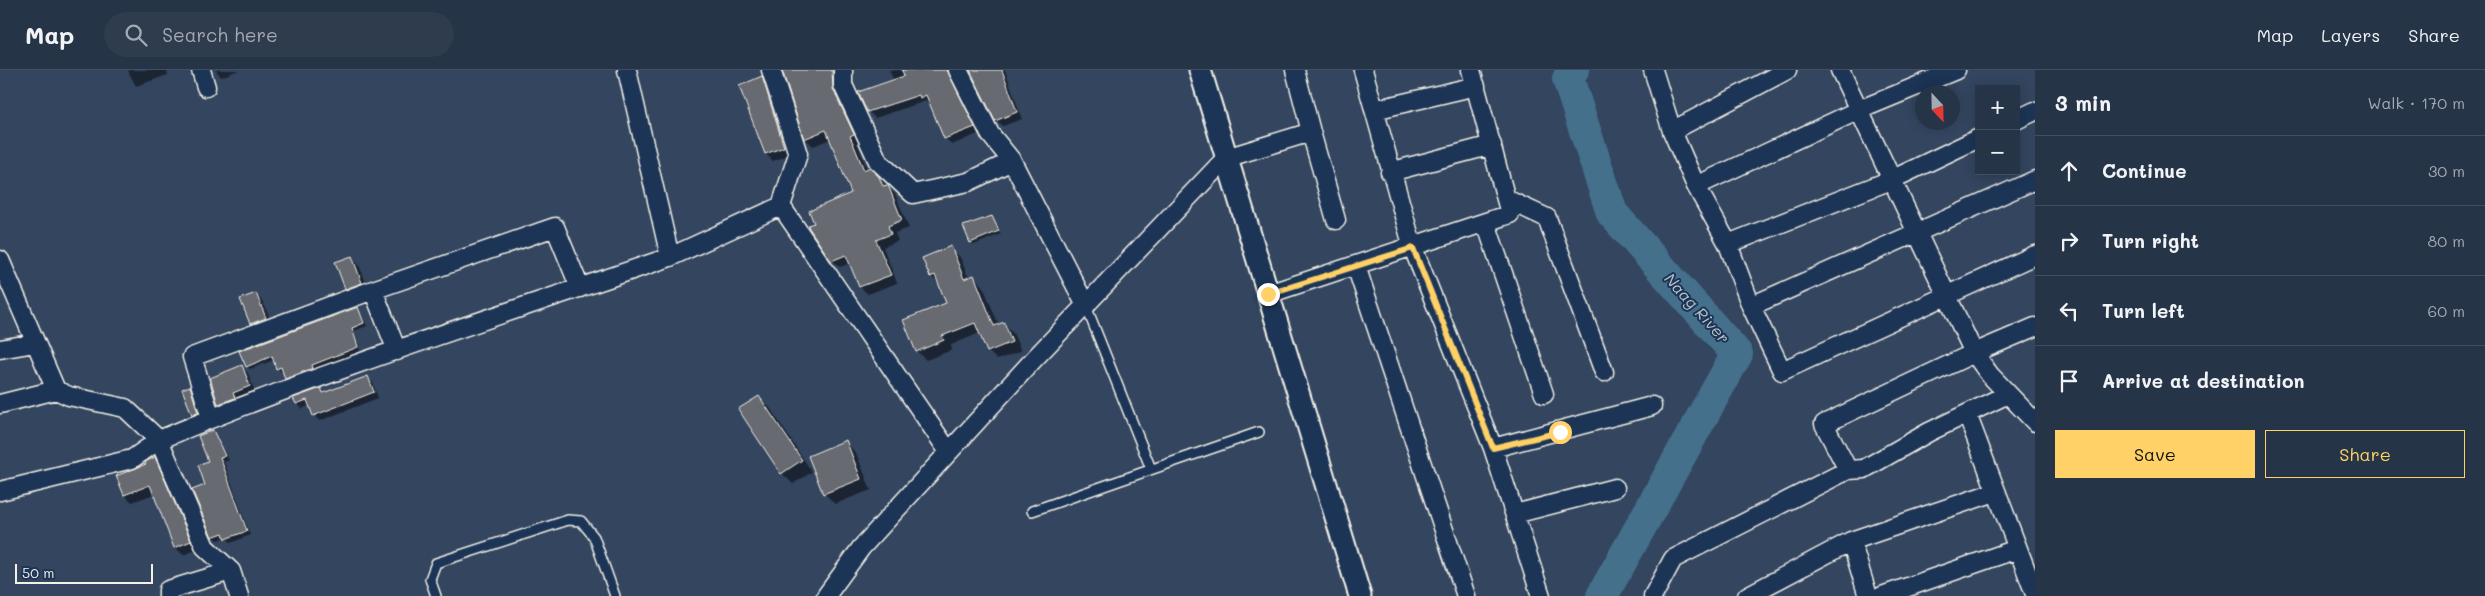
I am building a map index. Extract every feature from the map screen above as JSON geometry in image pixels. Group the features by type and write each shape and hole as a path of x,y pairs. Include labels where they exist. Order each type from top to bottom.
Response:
{"street":[{"path":"627,70 670,257"},
{"path":"0,491 132,459 159,440 211,418 670,257 781,206 798,154 771,70"},
{"path":"843,70 844,85 878,161 913,194 968,182 1012,161"},
{"path":"958,70 990,134 1012,161 1086,306"},
{"path":"1200,70 1360,596"},
{"path":"1295,70 1310,132 1336,220"},
{"path":"1363,70 1390,172 1413,248 1493,448 1541,596"},
{"path":"1653,70 1672,131 1696,186 1728,244 1751,306 1782,371 2035,255"},
{"path":"1672,131 1787,70"},
{"path":"1840,70 1945,296 1974,353 2008,394 2032,413"},
{"path":"1696,186 1859,110 1956,70"},
{"path":"1268,294 1413,248 1510,214 1474,78 1374,110"},
{"path":"2020,118 2035,111"},
{"path":"826,596 861,548 1226,158 1310,132"},
{"path":"1728,244 1891,180 1975,140"},
{"path":"1390,172 1492,144"},
{"path":"1751,306 2035,180"},
{"path":"1506,199 1547,218 1604,372"},
{"path":"781,206 949,452"},
{"path":"1486,223 1544,394"},
{"path":"211,418 192,357 374,290 556,227 580,288"},
{"path":"0,260 4,281 35,342 56,390"},
{"path":"1356,266 1466,596"},
{"path":"374,290 398,351"},
{"path":"1848,470 1824,424 1974,353 2035,327"},
{"path":"0,349 35,342"},
{"path":"0,404 56,390 69,396 125,408 159,440 204,547 231,571 238,596"},
{"path":"1653,596 1673,559 1848,470 1864,469 2008,394"},
{"path":"1493,448 1652,406"},
{"path":"1967,414 2035,594"},
{"path":"1515,514 1615,488"},
{"path":"1747,596 1851,540 1995,492"},
{"path":"1851,540 1868,596"},
{"path":"1882,596 2017,549"},
{"path":"168,596 168,590 231,571"}],"lane":[{"path":"1086,306 1152,470"},
{"path":"1032,511 1259,432"},
{"path":"436,596 430,579 436,563 568,520 581,521 594,538 615,596"}],"building":[{"path":"782,70 832,70 833,89 854,134 850,136 864,170 870,167 879,177 883,186 888,185 902,220 888,226 891,234 876,240 891,275 859,287 846,255 831,261 809,228 808,225 814,223 809,211 851,193 826,130 804,139"},
{"path":"902,70 947,70 975,127 944,139 926,95 920,98 919,95 867,112 858,92 904,76"},
{"path":"970,70 1002,70 1017,112 995,121"},
{"path":"762,76 784,147 765,154 739,86"},
{"path":"992,216 999,231 970,243 963,226"},
{"path":"951,246 964,279 974,275 994,326 1004,322 1012,342 987,352 975,323 942,336 944,340 916,352 903,320 946,303 935,275 930,277 922,258"},
{"path":"352,256 362,283 345,289 335,262"},
{"path":"256,293 266,318 250,324 240,299"},
{"path":"358,307 364,323 352,328 358,347 312,365 313,368 285,379 281,367 276,369 272,356 246,367 239,351"},
{"path":"242,365 250,386 233,393 235,398 218,404 210,378"},
{"path":"368,376 374,392 313,416 307,400 296,404 293,398 321,388 323,393"},
{"path":"190,386 198,413 192,415 182,389"},
{"path":"759,396 802,460 781,474 738,409"},
{"path":"213,430 225,456 220,457 247,531 225,539 223,533 212,537 192,490 205,485 198,465 208,461 198,436"},
{"path":"846,440 861,479 823,494 808,456"},
{"path":"155,457 191,541 174,548 150,485 124,495 116,476 146,464 145,462"}],"waterway":[{"name":"Naag River","path":"1573,70 1568,79 1612,213 1737,354 1602,596"}],"route":[{"path":"1268,294 1413,248 1493,448 1560,432"}]}
